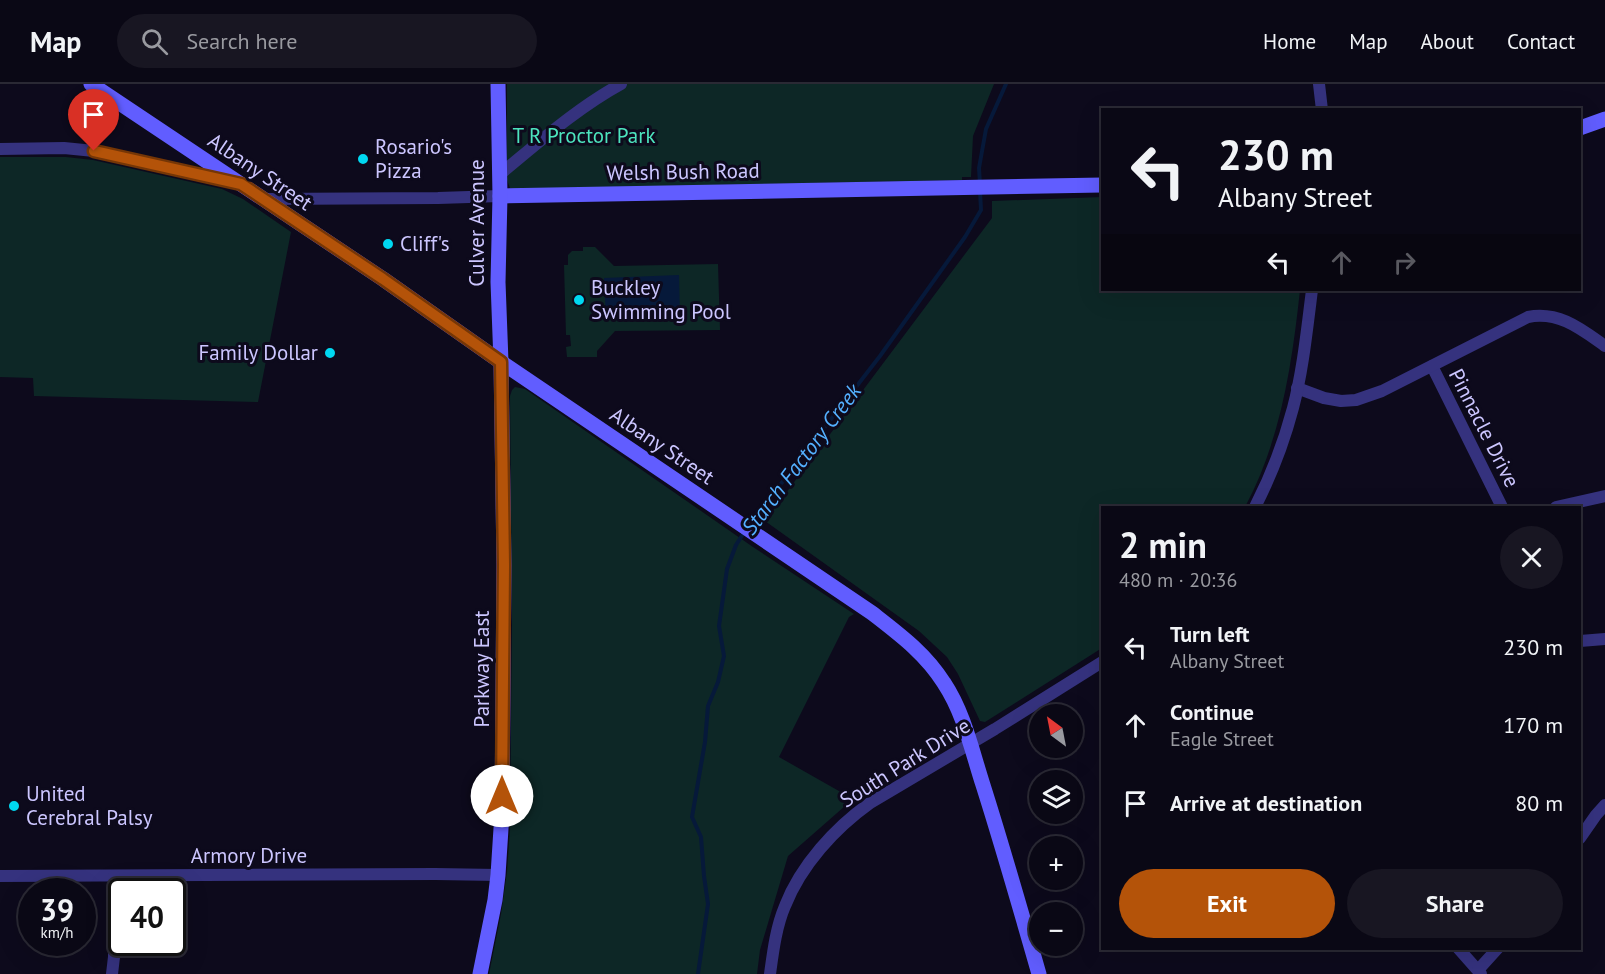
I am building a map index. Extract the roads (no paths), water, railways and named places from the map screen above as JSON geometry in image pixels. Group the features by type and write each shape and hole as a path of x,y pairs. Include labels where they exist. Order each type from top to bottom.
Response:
{"street":[{"name":"Albany Street","path":"91,84 383,279 501,362 872,613 911,642 945,684 960,715 1010,871 1039,974"},
{"name":"Culver Avenue","path":"498,84 500,196 498,282 501,362"},
{"path":"499,175 570,117 621,84"},
{"path":"1318,84 1322,108"},
{"path":"1581,128 1605,120"},
{"path":"0,149 64,148 94,151 241,184"},
{"name":"Welsh Bush Road","path":"263,199 1101,185"},
{"path":"1256,506 1269,480 1293,409 1312,291"},
{"path":"1297,388 1341,402 1356,400 1382,391 1528,317 1541,314 1564,319 1605,346"},
{"name":"Parkway East","path":"480,974 495,900 502,813 504,565 501,362"},
{"name":"Pinnacle Drive","path":"1432,366 1502,506"},
{"path":"1560,506 1605,496"},
{"path":"1581,641 1605,639"},
{"name":"South Park Drive","path":"770,974 772,952 784,906 799,877 821,848 854,814 1101,663"},
{"path":"1581,837 1605,805"},
{"name":"Armory Drive","path":"0,876 498,875"},
{"path":"112,974 114,876"},
{"path":"1460,950 1480,972 1496,950"}],"water":[{"path":"679,275 680,319 606,320 604,278"}],"waterway":[{"name":"Starch Factory Creek","path":"980,184 979,168 986,129 1006,84"},
{"name":"Starch Factory Creek","path":"749,525 880,356 965,237 981,210 980,191"},
{"name":"Starch Factory Creek","path":"698,974 708,904 701,837 692,817 705,742 708,706 718,682 724,656 719,626 727,569 736,545 745,531"}],"place":[{"name":"Rosario's Pizza","path":"363,159"},
{"name":"Cliff's","path":"388,244"},
{"name":"Buckley Swimming Pool","path":"579,300"},
{"name":"Family Dollar","path":"330,353"},
{"name":"United Cerebral Palsy","path":"14,806"}],"park label":[{"name":"T R Proctor Park","path":"584,136"}]}
